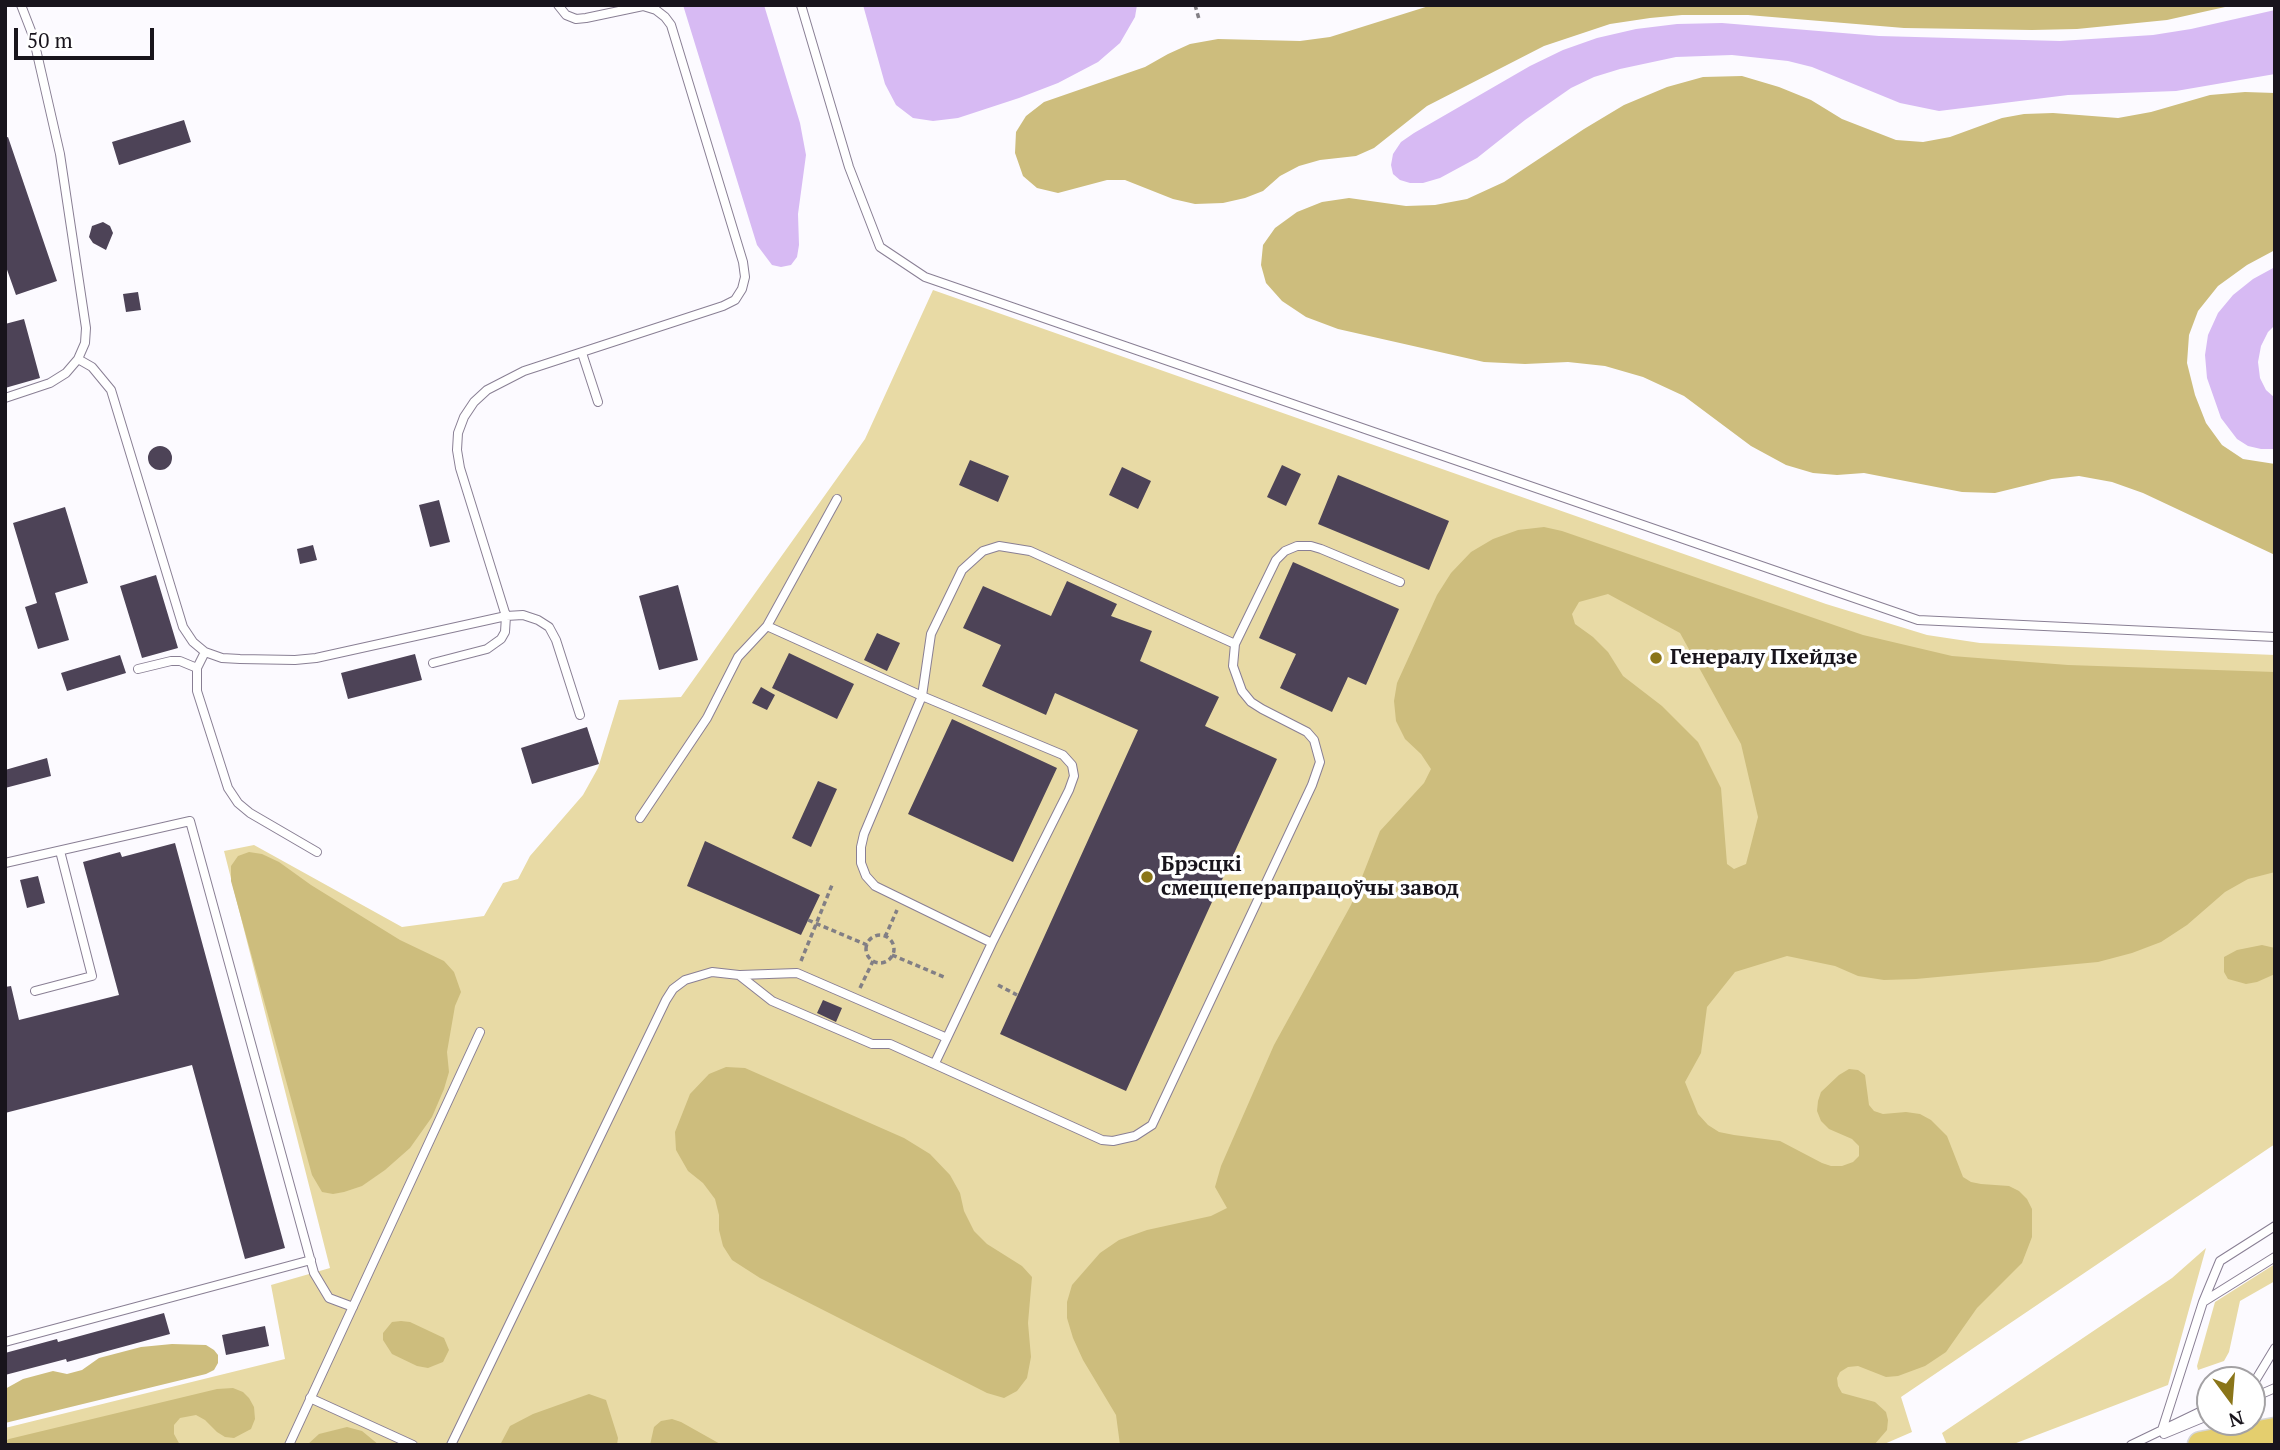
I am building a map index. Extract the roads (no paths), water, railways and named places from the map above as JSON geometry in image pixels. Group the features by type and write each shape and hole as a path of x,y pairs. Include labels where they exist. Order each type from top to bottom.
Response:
{"highway":[{"path":"2201,1445 2275,1431"}],"lane":[{"path":"5,398 50,383 66,373 78,359 85,343 86,328 66,191 33,36 21,5"},
{"path":"433,663 495,645 505,632 506,616 460,468 457,450 458,433 474,402 487,390 524,372 723,306 735,300 745,277 743,262 675,38 665,17 656,10 643,6 576,19 566,15 558,5"},
{"path":"802,5 849,167 880,247 925,277 1918,620 2275,637"},
{"path":"582,353 598,402"},
{"path":"78,359 92,367 111,390 183,627 193,642 205,652 222,658 240,659 316,658 506,616 523,615 549,627 556,640 580,715"},
{"path":"640,818 707,718 738,657 767,626 837,499"},
{"path":"992,943 876,886 866,876 861,863 864,834 922,696 932,634 954,584 971,560 983,551 999,546 1030,551 1235,644"},
{"path":"739,975 772,1001 872,1044 890,1044 1102,1140 1113,1141 1135,1136 1152,1125 1312,785 1320,762 1314,740 1307,732 1262,709 1251,702 1242,691 1233,666 1235,644 1276,559 1297,546 1311,546 1399,582"},
{"path":"767,626 1062,755 1072,765 1074,776 1069,790 935,1063"},
{"path":"205,652 197,668 197,691 228,788 238,803 250,813 317,852"},
{"path":"138,669 171,661 180,661 197,668"},
{"path":"5,863 190,821 314,1273 329,1298 353,1307"},
{"path":"35,991 92,976 60,851"},
{"path":"451,1445 673,989 698,974 797,973 947,1038"},
{"path":"289,1445 480,1032"},
{"path":"2162,1430 2203,1302 2220,1261 2275,1226"},
{"path":"2203,1302 2275,1257"},
{"path":"5,1342 311,1260"},
{"path":"2264,1366 2275,1348"},
{"path":"310,1398 413,1445"},
{"path":"2131,1445 2196,1414"},
{"path":"2139,1445 2196,1421"}],"place":[{"name":"Генералу Пхейдзе","path":"1656,658"},
{"name":"Брэсцкі смеццеперапрацоўчы завод","path":"1147,877"}]}
